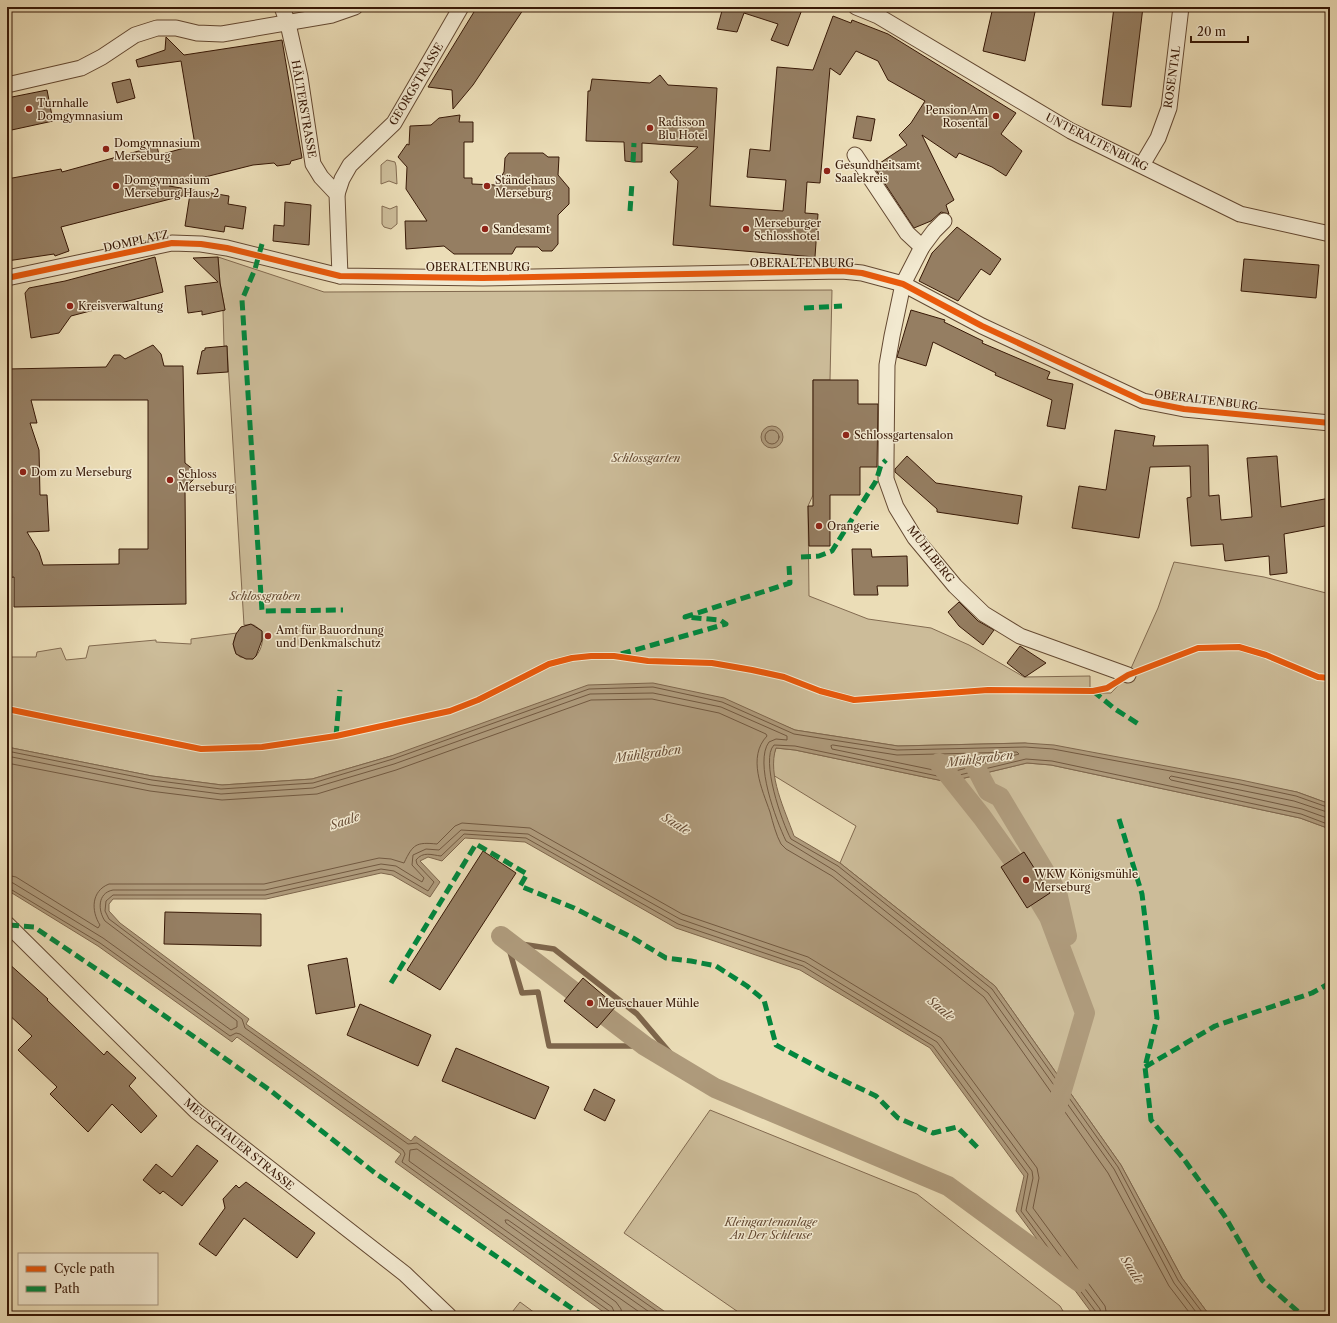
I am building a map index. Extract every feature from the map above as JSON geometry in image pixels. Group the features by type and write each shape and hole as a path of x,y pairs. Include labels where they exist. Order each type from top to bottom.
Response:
{"street":[{"name":"HÄLTERSTRASSE","path":"282,7 288,24 300,77 313,164 321,177 337,194"},
{"path":"7,85 81,68 102,57 135,35 157,28 176,28 197,33 222,34 288,24 332,15 355,7"},
{"name":"GEORGSTRASSE","path":"337,194 342,179 350,165 394,123 461,7"},
{"name":"UNTERALTENBURG","path":"856,7 880,12 1054,122 1240,214 1330,234"},
{"name":"ROSENTAL","path":"1142,166 1158,138 1169,108 1181,7"},
{"path":"855,155 906,233 922,247"},
{"path":"337,194 340,276"},
{"name":"MÜHLBERG","path":"944,221 922,247 902,284 892,336 887,381 886,479 896,507 915,538 955,586 984,614 1020,636 1128,675"},
{"name":"DOMPLATZ","path":"7,278 172,243 201,244 227,248 340,276"},
{"name":"OBERALTENBURG","path":"340,276 483,278 842,271 862,273 902,284 982,326 1143,401 1184,409 1330,424"},
{"name":"MEUSCHAUER STRASSE","path":"7,924 196,1111 405,1274 448,1316"}],"green space":[{"path":"387,160 395,162 397,184 389,181 381,184 381,165"},
{"path":"382,206 390,209 397,206 397,224 391,229 384,227 382,224"},
{"path":"218,257 324,292 832,290 830,380 813,380 813,495 808,506 809,596 868,619 931,628 969,645 1024,677 1090,676 1090,693 1111,693 1128,675 1158,608 1174,562 1264,577 1330,594 1330,804 1297,792 1025,743 898,746 795,730 778,723 391,756 312,779 222,785 152,776 7,747 7,657 36,657 37,652 61,648 66,660 86,658 89,646 156,640 156,642 191,644 191,639 237,633 234,640 234,649 237,655 240,657 253,659 260,650 263,635 262,631 254,625 244,625 227,346 224,346 223,311 225,310 220,283"},
{"path":"776,748 795,750 948,782 1027,763 1051,765 1300,818 1330,829 1330,1316 1210,1316 1182,1278 1121,1165 995,986 840,863 856,826 773,775 772,760"},
{"name":"Kleingartenanlage An Der Schleuse","path":"710,1110 917,1194 1060,1306 1066,1316 744,1316 624,1233"},
{"path":"520,1302 539,1316 509,1316"}],"water":[{"path":"772,426 780,429 783,437 780,445 772,448 764,445 761,437 764,429"},
{"path":"653,683 724,698 795,730 898,746 1025,743 1054,745 1241,780 1297,792 1330,804 1330,829 1300,818 1051,765 1027,763 948,782 795,750 776,748 774,758 775,781 794,836 840,863 995,986 1121,1165 1182,1278 1210,1316 1094,1316 1016,1211 1024,1176 930,1048 800,970 676,928 525,842 465,838 442,861 428,857 420,861 440,882 430,897 392,875 381,873 266,899 113,899 109,904 109,911 120,923 249,1019 246,1024 411,1141 415,1136 671,1316 609,1316 395,1162 401,1154 237,1037 232,1042 98,946 7,890 7,747 152,776 222,785 312,779 391,756 588,685"}],"building":[{"path":"477,7 525,7 473,85 453,109 452,90 428,87"},
{"path":"723,7 803,7 788,46 771,40 778,24 744,13 737,32 717,29"},
{"path":"993,7 1036,7 1025,61 983,51"},
{"path":"1114,7 1143,7 1131,107 1102,105"},
{"path":"833,16 851,23 852,20 888,34 1016,113 1001,134 1022,151 1006,176 992,167 959,153 956,158 922,135 954,200 946,205 949,214 941,212 931,221 914,228 874,167 907,145 899,135 911,123 925,101 888,80 878,61 856,51 840,75 830,68 820,183 807,182 805,213 818,214 815,257 673,245 678,181 670,172 698,147 642,143 642,162 633,162 625,161 624,142 586,141 588,91 590,91 592,79 650,83 660,75 668,85 717,88 710,206 783,211 786,180 747,177 750,149 770,151 777,67 813,70"},
{"path":"166,37 184,55 282,40 302,158 291,161 290,164 277,166 274,163 253,165 169,186 229,196 228,204 246,207 243,229 225,226 224,232 185,226 190,194 61,227 69,251 55,256 54,254 7,261 7,179 61,169 62,172 157,146 159,155 195,145 181,61 138,67 136,60 165,50"},
{"path":"130,79 135,98 117,103 112,83"},
{"name":"Turnhalle Domgymnasium","path":"47,90 53,121 7,131 7,98"},
{"name":"Ständehaus Merseburg","path":"460,115 459,122 473,122 473,142 464,142 464,178 472,178 472,184 496,185 504,172 505,158 509,153 543,153 548,157 559,157 558,175 569,188 569,204 558,215 558,244 552,251 542,251 538,247 516,247 512,254 454,254 444,246 406,249 405,221 427,221 406,189 407,167 398,157 407,144 409,145 410,126 431,125 439,118"},
{"path":"857,116 875,119 871,141 853,138"},
{"path":"285,202 311,205 309,245 273,241 274,225 284,226"},
{"path":"957,227 1001,259 990,275 981,269 958,301 919,281 932,253"},
{"name":"Kreisverwaltung","path":"155,257 163,292 71,316 59,333 31,338 25,293 29,288 65,281"},
{"path":"218,257 220,283 225,310 202,315 202,311 188,313 185,286 218,282 193,258"},
{"path":"1244,259 1319,265 1316,298 1241,291"},
{"path":"911,310 945,320 944,322 983,341 982,343 1050,372 1047,379 1073,384 1065,429 1047,426 1052,400 995,375 996,373 933,342 926,366 897,357"},
{"name":"Schloss Merseburg","path":"153,345 161,354 164,366 183,366 185,463 194,470 194,479 189,484 189,489 185,489 186,604 14,607 14,577 7,578 7,369 106,367 114,355 120,355 125,359","holes":["31,400 148,400 148,549 119,549 119,564 43,565 39,552 27,532 49,531 47,495 40,495 39,450 30,423 37,423"]},
{"path":"227,346 228,372 197,374 202,351 205,350 205,348"},
{"name":"Schlossgartensalon","path":"813,380 858,380 858,404 878,404 877,467 860,467 860,495 830,495 830,546 809,546 808,506 813,506"},
{"path":"1115,430 1155,436 1153,446 1208,445 1209,496 1219,495 1221,520 1252,517 1247,458 1277,456 1281,507 1330,498 1330,525 1284,534 1287,573 1270,575 1269,556 1225,561 1223,544 1191,546 1187,498 1191,497 1190,466 1150,467 1139,538 1072,528 1079,486 1106,490"},
{"path":"907,456 936,483 1022,496 1018,524 937,512 937,509 895,472 895,469"},
{"path":"852,549 871,549 872,557 907,556 908,586 877,586 878,595 854,595"},
{"path":"959,602 978,621 994,630 983,645 959,626 948,612"},
{"path":"251,624 262,631 262,640 256,656 253,659 246,659 236,654 233,644 236,634 241,627"},
{"path":"1020,646 1046,663 1025,677 1007,663"},
{"path":"483,851 516,873 440,990 407,970"},
{"name":"WKW Königsmühle Merseburg","path":"1024,852 1050,893 1027,908 1001,867"},
{"path":"165,912 261,914 261,946 164,944"},
{"path":"347,958 355,1007 316,1014 308,965"},
{"path":"7,962 48,999 47,1000 104,1055 107,1051 136,1078 129,1086 157,1116 141,1133 112,1104 88,1132 50,1094 57,1087 18,1050 32,1036 7,1013"},
{"name":"Meuschauer Mühle","path":"583,978 616,1006 597,1028 564,1001"},
{"path":"360,1004 431,1035 418,1066 347,1035"},
{"path":"456,1048 549,1087 535,1119 442,1081"},
{"path":"594,1089 615,1100 605,1121 584,1110"},
{"path":"197,1145 218,1161 182,1206 163,1191 160,1194 143,1180 156,1164 172,1177"},
{"path":"246,1182 315,1233 297,1258 244,1218 216,1256 199,1244 225,1208 223,1199 236,1185 239,1188"}],"waterway":[{"name":"Mühlgraben","path":"972,760 988,791 1000,797 1057,892 1067,936"},
{"name":"Mühlgraben","path":"939,763 982,817 1023,874 1049,917 1085,1013 1057,1107"},
{"path":"501,936 645,1046 715,1088 948,1186 1079,1282"},
{"path":"645,1046 549,1046 538,992 522,993 507,942 554,949 637,1014 683,1068"}],"marked path":[{"path":"633,162 634,143"},
{"path":"630,211 632,183"},
{"path":"262,244 255,269 242,300 262,611 343,610"},
{"path":"804,308 842,306"},
{"path":"801,557 819,556 832,551 876,481 881,465 886,460"},
{"path":"621,654 726,624 720,620 685,617 790,583 789,566"},
{"path":"336,736 340,690"},
{"path":"1093,691 1115,709 1140,725"},
{"path":"1119,819 1142,894 1157,1018 1145,1067 1151,1120 1183,1158 1224,1215 1262,1280 1303,1316"},
{"path":"391,983 476,844 527,874 520,886 574,908 633,938 666,958 716,966 747,986 764,1000 776,1045 832,1075 876,1096 898,1118 933,1133 957,1127 980,1150"},
{"path":"9,925 34,927 135,995 271,1091 375,1173 583,1316"},
{"path":"1145,1067 1215,1026 1312,993 1330,983"}],"cycle path":[{"path":"7,278 172,243 201,244 227,248 340,276 483,278 842,271 862,273 903,284 982,326 1143,401 1184,409 1330,423"},
{"path":"7,709 201,749 262,747 336,736 450,711 478,700 549,664 572,658 591,656 614,656 648,661 712,663 784,677 820,691 854,700 988,690 1093,691 1107,688 1128,675 1198,648 1239,647 1266,655 1318,677 1330,678"}],"place":[{"name":"Turnhalle Domgymnasium","path":"29,109"},
{"name":"Pension Am Rosental","path":"996,116"},
{"name":"Radisson Blu Hotel","path":"650,128"},
{"name":"Domgymnasium Merseburg","path":"106,149"},
{"name":"Gesundheitsamt Saalekreis","path":"827,171"},
{"name":"Domgymnasium Merseburg Haus 2","path":"116,186"},
{"name":"Ständehaus Merseburg","path":"487,186"},
{"name":"Sandesamt","path":"485,229"},
{"name":"Merseburger Schlosshotel","path":"746,229"},
{"name":"Kreisverwaltung","path":"70,306"},
{"name":"Schlossgartensalon","path":"846,435"},
{"name":"Dom zu Merseburg","path":"23,472"},
{"name":"Schloss Merseburg","path":"170,480"},
{"name":"Orangerie","path":"819,526"},
{"name":"Amt für Bauordnung und Denkmalschutz","path":"268,636"},
{"name":"WKW Königsmühle Merseburg","path":"1026,880"},
{"name":"Meuschauer Mühle","path":"590,1003"}],"park label":[{"name":"Schlossgarten","path":"646,458"},
{"name":"Schlossgraben","path":"265,596"}],"water label":[{"name":"Saale","path":"345,821"},
{"name":"Saale","path":"676,824"},
{"name":"Saale","path":"941,1009"},
{"name":"Saale","path":"1132,1270"}]}
